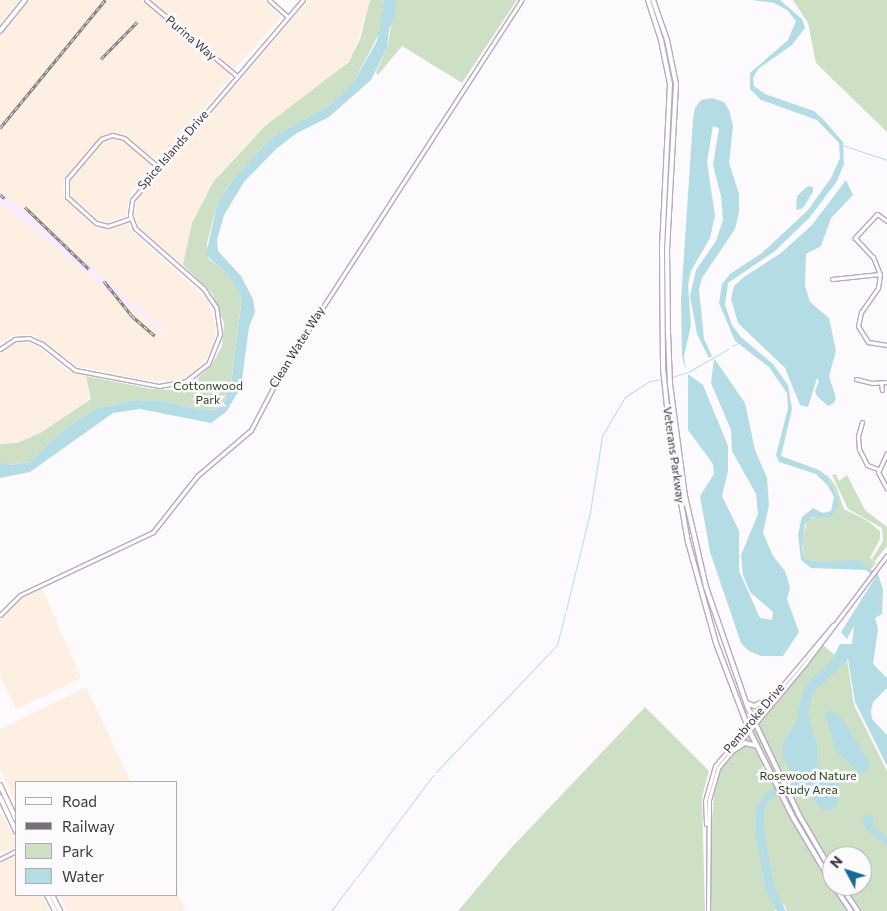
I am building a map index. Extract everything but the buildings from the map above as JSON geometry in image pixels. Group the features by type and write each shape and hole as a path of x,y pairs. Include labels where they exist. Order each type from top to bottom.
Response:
{"main road":[{"path":"0,31 25,0"},
{"name":"Veterans Parkway","path":"648,0 667,64 671,105 662,249 663,368 694,540 715,614 746,702 778,773 822,854"},
{"name":"Veterans Parkway","path":"653,0 668,40 676,84 668,250 669,368 667,385 679,498 695,570 716,643 748,728 783,799 822,866"},
{"path":"746,702 754,706 771,698"},
{"path":"731,752 745,743 757,746"},
{"path":"0,785 15,817"},
{"path":"0,797 15,829"},
{"path":"48,896 55,911"},
{"path":"52,896 60,911"},
{"path":"841,896 851,911"},
{"path":"848,896 858,911"}],"street":[{"name":"Purina Way","path":"146,0 237,76"},
{"path":"269,0 288,17"},
{"name":"Spice Islands Drive","path":"131,218 134,196 304,0"},
{"name":"Clean Water Way","path":"0,615 17,597 153,532 200,474 251,430 284,366 521,0"},
{"path":"0,349 15,339 29,338 42,344 75,370 159,386 186,382 205,368 214,355 220,334 214,303 202,288 138,232 131,218 108,226 96,223 68,199 65,190 67,179 101,140 110,135 124,138 158,167"},
{"path":"887,221 876,213 855,239 874,257 880,274 878,288 860,314 858,326 868,342 887,345"},
{"path":"832,278 880,274"},
{"path":"856,379 881,383 887,382"},
{"path":"881,383 882,390"},
{"path":"862,422 858,436 859,449 868,465 878,469"},
{"path":"887,453 878,469 880,480 887,489"},
{"name":"Pembroke Drive","path":"708,911 705,801 711,773 835,624 887,555"},
{"name":"Pembroke Drive","path":"754,721 771,698 835,624"},
{"name":"Pembroke Drive","path":"707,827 713,779 748,728"},
{"path":"0,859 15,852"}],"shaded area":[{"path":"0,0 20,0 0,24"},
{"path":"30,0 142,0 230,74 229,80 157,162 125,135 107,133 67,175 62,186 65,199 97,227 107,229 128,223 135,234 208,300 216,326 213,348 197,370 179,380 156,382 77,366 33,335 14,335 0,343 0,203 164,334 167,331 0,191 0,37"},
{"path":"150,0 264,0 281,18 234,69"},
{"path":"309,0 370,0 353,56 338,73 265,126 221,172 208,190 192,223 183,265 139,227 134,215 137,199"},
{"path":"110,137 121,139 152,166 130,194 126,216 103,223 72,198 67,185 103,141"},
{"path":"0,191 167,330 164,334 0,203"},
{"path":"18,342 35,344 67,370 86,376 91,398 40,433 17,443 0,444 0,354"},
{"path":"42,588 81,678 16,709 0,676 0,620 15,602"},
{"path":"86,687 131,781 15,781 15,802 0,770 0,729"},
{"path":"0,810 15,840 15,845 14,848 0,854"},
{"path":"15,854 15,896 42,896 50,911 0,911 0,862"},
{"path":"178,894 186,911 67,911 60,896 178,896"}],"green space":[{"name":"Cottonwood Park","path":"370,0 384,0 379,34 353,83 331,104 271,138 235,177 217,204 207,243 208,258 227,274 240,294 241,304 231,384 223,404 217,409 201,410 162,401 136,400 97,408 63,430 30,462 9,465 0,462 0,444 17,443 40,433 91,399 86,376 152,389 172,390 193,382 211,366 222,346 224,323 212,293 183,265 192,223 213,182 265,126 349,62 360,39"},
{"path":"396,0 517,0 462,83 402,46 378,75 376,72 387,48"},
{"path":"793,0 887,0 887,132 816,63 808,23"},
{"path":"825,472 836,486 844,509 868,521 880,531 880,539 870,558 876,563 871,569 849,561 817,562 804,558 802,542 807,521 814,517 832,517 838,506 838,496"},
{"path":"836,474 839,481 847,475 865,510 887,527 887,546 874,562 872,559 883,541 882,528 848,509 832,475"},
{"name":"Rosewood Nature Study Area","path":"823,645 837,657 847,659 854,705 887,771 887,911 787,911 784,904 774,911 710,911 710,841 716,775"},
{"path":"645,707 709,771 702,797 705,911 458,911 512,847"}],"water":[{"path":"384,0 396,0 396,12 389,30 387,48 371,80 329,117 297,133 276,149 244,182 224,215 217,240 218,251 241,276 253,299 255,312 249,327 241,387 226,412 211,423 140,409 113,413 30,472 0,478 0,462 9,465 30,462 63,430 97,408 136,400 162,401 201,410 217,409 223,404 231,384 241,304 240,294 227,274 206,255 217,204 235,177 271,138 331,104 353,83 377,41"},
{"path":"752,0 780,0 802,19 805,28 792,45 758,69 753,78 754,86 765,94 814,111 843,142 844,164 837,181 810,217 775,251 728,283 725,305 732,325 741,337 773,364 788,385 792,409 781,456 819,470 828,477 838,497 838,506 832,517 812,517 805,524 802,548 804,558 817,562 857,560 878,574 883,590 882,614 875,618 878,629 873,664 887,678 887,688 873,702 871,711 872,719 887,735 887,766 855,702 848,659 813,693 808,713 817,745 817,763 825,773 838,778 838,803 832,810 823,810 809,794 797,792 782,794 769,800 765,805 764,828 768,857 775,890 786,911 777,911 766,891 755,833 756,808 766,793 792,777 782,752 783,743 796,723 803,691 811,679 832,660 840,644 852,644 854,626 847,639 841,632 875,578 866,570 811,568 801,560 798,534 802,517 813,508 823,513 831,511 834,497 828,486 816,474 779,462 776,455 788,408 787,393 769,367 735,341 719,303 722,284 730,274 762,253 808,210 831,178 840,158 839,143 817,120 761,100 750,89 750,73 788,40 796,21 787,10 774,3"},
{"path":"712,98 724,102 729,110 733,126 729,163 739,194 739,212 735,229 702,278 699,289 704,339 712,356 709,358 697,334 690,296 696,270 716,241 723,220 721,196 713,165 719,128 713,126 707,162 715,216 710,238 691,271 688,285 691,325 684,356 686,371 682,356 681,300 693,119 695,108 701,100"},
{"path":"846,180 853,195 831,218 821,246 806,254 805,286 810,302 829,318 836,351 829,376 836,398 834,403 828,406 817,396 815,391 819,381 817,378 808,407 800,405 785,368 738,323 731,299 734,286 744,277 781,253 812,225"},
{"path":"808,186 813,187 813,192 803,208 796,210 797,196"},
{"path":"714,358 745,403 755,450 767,478 769,505 763,533 773,556 785,571 790,587 787,599 799,632 783,656 761,656 749,651 741,643 710,552 700,496 714,474 713,464 688,430 688,374 703,385 728,446 728,471 722,496 739,531 739,571 760,618 772,620 773,612 750,592 743,575 741,555 758,514 756,494 732,451 731,430 711,383"},
{"path":"829,710 841,717 870,763 867,772 859,773 835,750 825,714"},
{"path":"867,814 874,816 872,825 887,838 887,846 867,830 862,821"}],"waterway":[{"path":"842,145 887,160"},
{"path":"732,346 738,343"},
{"path":"672,377 690,371 728,349"},
{"path":"566,610 590,512 602,436 625,397 650,381 668,378"},
{"path":"436,772 557,645 565,613"},
{"path":"357,877 433,775"},
{"path":"331,911 355,879"}],"railway":[{"path":"0,128 105,0"},
{"path":"101,59 137,22"},
{"path":"0,194 4,198"},
{"path":"25,207 89,269"},
{"path":"104,281 132,316 155,336"}]}
